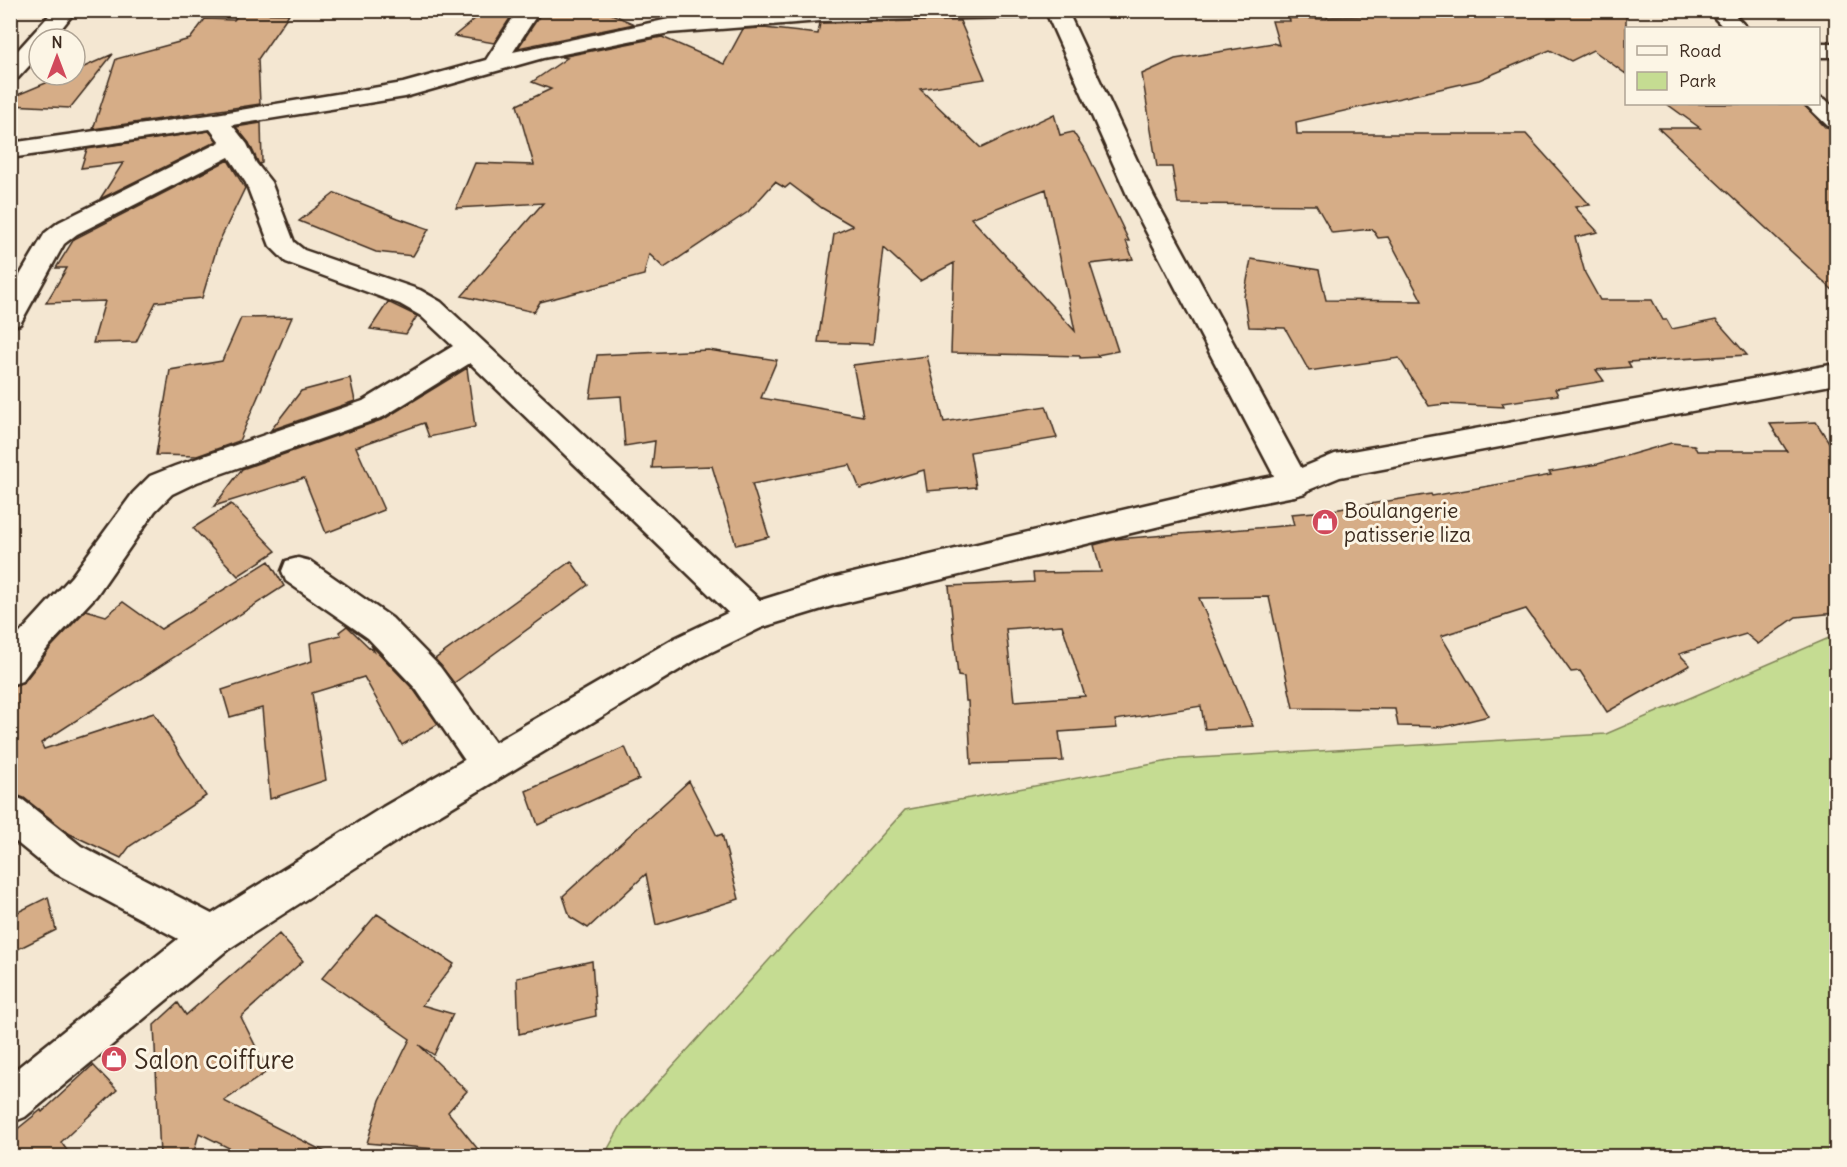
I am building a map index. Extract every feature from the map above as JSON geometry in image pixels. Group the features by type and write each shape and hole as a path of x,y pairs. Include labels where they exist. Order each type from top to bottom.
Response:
{"street":[{"path":"51,27 66,10"},
{"path":"494,65 529,10"},
{"path":"10,151 405,90 540,52 669,26 820,14 1024,10"},
{"path":"1056,10 1142,197 1294,484"},
{"path":"1717,10 1735,27"},
{"path":"1820,50 1836,50"},
{"path":"10,74 27,55"},
{"path":"1818,105 1836,121"},
{"path":"216,121 235,144 245,165 258,182 283,246 295,256 410,297 431,309 754,616"},
{"path":"10,317 54,239 61,233 235,144"},
{"path":"10,670 38,635 84,586 144,502 161,485 186,474 373,409 473,347"},
{"path":"10,1102 213,936 488,763 687,648 754,616 843,589 1294,484 1335,466 1836,374"},
{"path":"298,571 380,628 428,678 488,763"},
{"path":"10,813 67,859 213,936"}],"green space":[{"path":"1836,635 1836,1156 604,1156 624,1120 905,810 1180,759 1606,734"}],"building":[{"path":"486,10 514,12 494,43 454,36"},
{"path":"550,10 603,10 634,24 518,48 540,15"},
{"path":"1419,10 1626,10 1625,73 1593,50 1571,61 1550,50 1479,80 1296,122 1297,134 1526,134 1590,205 1575,207 1598,232 1575,237 1585,273 1600,300 1652,300 1663,320 1667,320 1672,329 1716,320 1747,355 1628,362 1631,367 1596,370 1604,381 1555,389 1558,395 1502,403 1504,407 1445,404 1429,406 1399,358 1309,371 1285,328 1249,327 1244,297 1251,259 1319,270 1326,300 1422,301 1388,237 1378,238 1372,229 1332,233 1316,205 1178,204 1172,167 1157,167 1142,74 1175,59 1273,43 1279,45 1272,21 1290,21 1289,18 1327,19 1327,17 1421,14"},
{"path":"240,13 289,14 258,59 260,104 93,129 116,59 190,39 205,19 234,20"},
{"path":"960,21 985,79 920,89 981,148 1054,114 1060,135 1073,132 1087,153 1129,241 1126,241 1133,259 1090,264 1118,351 1097,355 1099,357 1080,358 1080,356 951,353 954,263 920,281 884,248 873,344 818,342 834,234 853,226 822,208 790,184 785,188 775,182 748,212 664,268 649,254 644,275 540,302 534,312 462,296 543,203 456,208 475,163 534,165 517,105 551,89 532,82 567,58 561,57 662,37 724,64 743,29 764,28 818,34 820,23","holes":["1046,189 1075,331 971,218"]},
{"path":"113,54 87,87 87,66"},
{"path":"36,87 87,87 70,108 10,105 10,98"},
{"path":"1668,105 1804,105 1826,128 1836,130 1836,293 1658,128 1700,128"},
{"path":"261,123 262,163 259,164 249,143 236,127"},
{"path":"209,131 217,141 100,199 123,163 81,168 87,149"},
{"path":"228,160 245,188 218,244 202,298 156,302 136,342 93,343 105,301 46,303 67,268 56,268 74,239"},
{"path":"335,193 429,229 413,256 376,252 299,221"},
{"path":"388,302 417,316 406,334 370,329"},
{"path":"292,317 239,441 197,456 156,455 170,370 222,361 241,318"},
{"path":"708,350 777,360 761,398 863,416 853,365 927,356 944,422 1046,406 1057,438 970,452 976,487 927,491 924,470 860,489 850,465 752,484 769,537 736,545 712,466 652,468 655,441 625,446 621,396 590,398 597,355"},
{"path":"467,368 475,427 429,437 424,423 356,447 384,510 326,533 304,478 214,506 242,469 384,419"},
{"path":"350,378 355,401 271,430 301,391"},
{"path":"1816,422 1836,453 1836,613 1796,617 1758,644 1746,634 1679,654 1690,665 1607,712 1580,671 1571,672 1526,609 1441,636 1489,716 1444,727 1398,726 1395,709 1293,708 1269,597 1199,598 1253,726 1205,729 1201,706 1115,720 1117,728 1059,732 1063,761 971,764 968,701 966,701 964,677 958,676 949,586 1034,582 1033,573 1101,572 1094,545 1116,539 1294,525 1291,514 1327,511 1431,494 1432,496 1551,475 1549,472 1598,464 1671,443 1694,445 1697,451 1787,451 1770,424","holes":["1062,625 1085,696 1014,701 1006,629"]},
{"path":"231,504 276,551 238,576 193,528"},
{"path":"269,561 284,586 41,743 44,749 154,713 206,796 130,846 121,858 70,834 24,798 10,793 10,687 24,682 52,646 86,610 106,616 123,602 161,629"},
{"path":"571,561 588,585 454,683 435,659"},
{"path":"347,626 375,653 371,645 414,690 438,724 402,745 364,677 312,693 326,780 270,799 262,708 230,717 222,690 312,661 310,643 341,635 339,632"},
{"path":"625,747 639,779 538,825 526,791"},
{"path":"689,781 717,836 722,834 739,899 656,925 646,874 588,928 570,917 563,896"},
{"path":"48,897 56,930 10,953 10,916"},
{"path":"377,914 454,964 422,1005 453,1014 434,1055 419,1045 467,1091 448,1112 481,1153 367,1143 380,1100 410,1039 322,978"},
{"path":"279,934 303,961 241,1017 268,1071 224,1101 333,1156 245,1156 199,1133 193,1156 160,1156 154,1025 178,1003 186,1015"},
{"path":"592,961 596,1016 519,1034 517,978"},
{"path":"93,1065 117,1090 61,1142 71,1156 10,1156 10,1135 41,1110 42,1112"}],"place":[{"name":"Boulangerie patisserie liza","path":"1325,522"},
{"name":"Salon coiffure","path":"114,1059"}]}
